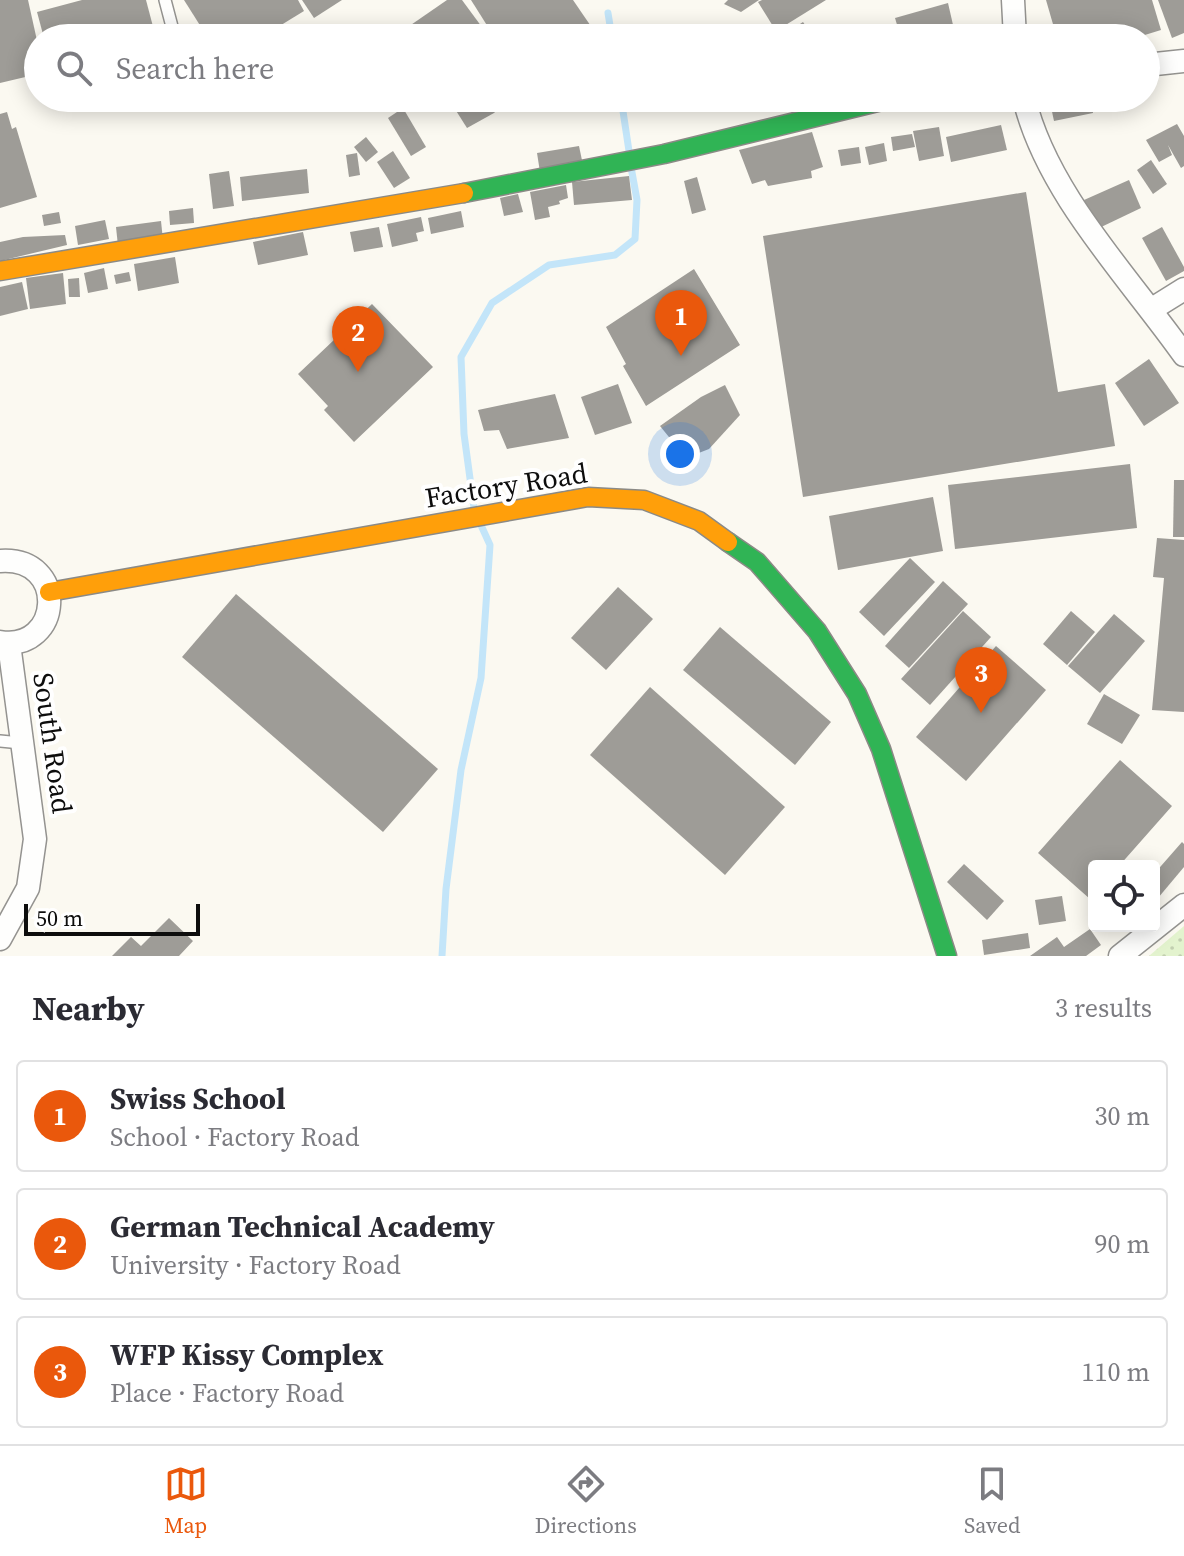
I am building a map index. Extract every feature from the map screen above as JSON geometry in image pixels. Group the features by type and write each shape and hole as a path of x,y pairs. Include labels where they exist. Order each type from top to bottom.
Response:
{"street":[{"path":"1013,0 1014,24"},
{"path":"1160,64 1184,61"},
{"path":"0,271 430,201 667,153 827,112"},
{"path":"1027,112 1031,128 1055,176 1184,355"},
{"path":"1152,309 1184,289"},
{"name":"Factory Road","path":"49,592 588,497 644,500 699,521 757,562 817,631 857,694 881,749 947,956"},
{"path":"0,561 17,561 32,567 43,578 49,592 47,616 41,627 32,636 5,643"},
{"name":"South Road","path":"0,939 28,888 35,839 11,742 5,643"},
{"path":"1120,956 1184,905"}],"lane":[{"path":"165,0 171,24"}],"green space":[{"path":"1184,926 1184,956 1149,956"}],"building":[{"path":"0,0 28,0 33,24 24,24 24,77 0,83"},
{"path":"82,0 146,0 152,24 40,24 37,12"},
{"path":"184,0 298,0 304,11 283,24 199,24"},
{"path":"302,0 342,0 314,18"},
{"path":"447,0 462,0 480,24 412,24"},
{"path":"471,0 573,0 589,24 486,24"},
{"path":"728,0 759,0 741,12 724,4"},
{"path":"826,0 787,24 772,24 758,2"},
{"path":"1046,0 1152,0 1159,24 1053,24"},
{"path":"1158,0 1184,0 1184,33 1172,38"},
{"path":"948,3 953,24 897,24 895,18"},
{"path":"7,112 12,129 16,127 37,197 0,208 0,114"},
{"path":"397,112 405,112 426,147 411,156 388,118"},
{"path":"457,112 495,112 494,113 467,128"},
{"path":"1052,112 1093,112 1093,113 1054,121"},
{"path":"1177,124 1184,136 1184,166 1181,168 1168,145 1172,155 1159,162 1146,140"},
{"path":"1001,125 1007,150 951,162 946,137"},
{"path":"939,127 944,156 919,161 913,131"},
{"path":"812,132 823,167 811,171 812,178 768,186 765,180 752,184 739,150"},
{"path":"912,134 915,147 893,151 891,137"},
{"path":"366,137 378,152 366,162 354,147"},
{"path":"884,143 887,161 869,165 865,147"},
{"path":"579,146 583,165 540,172 537,153"},
{"path":"859,147 861,163 841,166 838,150"},
{"path":"393,151 410,178 394,188 377,162"},
{"path":"357,153 360,175 349,177 346,155"},
{"path":"1151,160 1167,184 1153,194 1137,170"},
{"path":"307,169 309,193 242,201 240,177"},
{"path":"229,171 234,206 213,209 209,174"},
{"path":"629,176 632,200 574,205 572,182"},
{"path":"697,177 706,210 692,214 684,181"},
{"path":"1129,180 1141,208 1097,229 1084,200"},
{"path":"566,185 568,198 548,207 550,217 535,220 530,192"},
{"path":"1026,192 1058,392 1105,384 1115,446 803,497 763,236"},
{"path":"518,194 523,212 504,216 500,198"},
{"path":"193,208 194,223 170,225 169,211"},
{"path":"461,211 464,227 431,234 428,218"},
{"path":"59,212 61,223 44,226 42,215"},
{"path":"421,217 424,231 416,233 418,241 392,247 387,224"},
{"path":"105,220 109,239 78,245 75,226"},
{"path":"161,221 163,240 118,246 116,227"},
{"path":"379,227 383,247 354,252 350,232"},
{"path":"1162,227 1184,267 1184,271 1166,281 1142,238"},
{"path":"303,232 308,255 258,265 253,242"},
{"path":"65,235 67,245 0,261 0,242 23,237"},
{"path":"175,257 179,283 138,291 134,264"},
{"path":"104,268 108,289 88,293 84,273"},
{"path":"694,269 740,345 646,406 623,366 626,364 606,327"},
{"path":"129,272 131,281 116,284 114,275"},
{"path":"63,273 66,304 30,309 26,278"},
{"path":"79,278 80,297 69,297 68,279"},
{"path":"22,282 28,309 0,316 0,287"},
{"path":"372,304 433,367 354,442 324,410 328,406 298,374"},
{"path":"1149,359 1179,403 1144,426 1115,383"},
{"path":"618,384 632,423 595,435 581,397"},
{"path":"725,385 740,415 709,449 686,458 660,426 701,397"},
{"path":"555,394 569,438 507,449 499,430 484,431 478,410"},
{"path":"1130,464 1137,528 955,549 948,485"},
{"path":"1174,480 1184,480 1184,537 1173,537"},
{"path":"933,497 943,551 838,570 829,516"},
{"path":"1157,538 1184,540 1184,712 1152,710 1164,578 1153,577"},
{"path":"910,558 935,582 884,636 859,612"},
{"path":"943,581 968,604 909,668 885,646"},
{"path":"618,587 653,619 606,670 571,638"},
{"path":"236,594 438,769 383,832 182,657"},
{"path":"963,611 991,637 930,705 901,679"},
{"path":"1071,611 1095,632 1067,665 1043,644"},
{"path":"1114,614 1145,641 1100,693 1068,666"},
{"path":"720,627 831,722 795,765 683,670"},
{"path":"996,646 1046,690 966,781 916,737"},
{"path":"650,687 785,807 725,875 590,755"},
{"path":"1104,694 1140,715 1122,744 1087,724"},
{"path":"1120,760 1172,806 1124,860 1088,860 1088,897 1038,853"},
{"path":"1182,842 1184,867 1160,896 1160,867"},
{"path":"964,864 1004,901 987,920 947,882"},
{"path":"1062,896 1066,921 1039,925 1035,900"},
{"path":"169,918 193,941 179,956 112,956 131,937 141,946"},
{"path":"1088,930 1101,945 1086,956 1030,956 1057,937 1064,947"},
{"path":"1028,933 1030,948 984,955 982,940"}],"waterway":[{"path":"608,13 610,24"},
{"path":"623,112 629,151"},
{"path":"474,508 464,434 461,357 492,303 549,265 615,255 635,239 637,200 631,167"},
{"path":"442,956 446,889 461,770 481,678 490,545 480,523"}],"traffic: fast":[{"path":"464,193 664,154 836,112"},
{"path":"728,542 757,562 817,631 857,694 881,749 947,956"}],"traffic: slow":[{"path":"0,271 464,193"},
{"path":"49,592 588,497 644,500 699,521 728,542"}],"place":[{"name":"Swiss School","path":"681,356"},
{"name":"German Technical Academy","path":"358,372"},
{"name":"WFP Kissy Complex","path":"981,713"}]}
